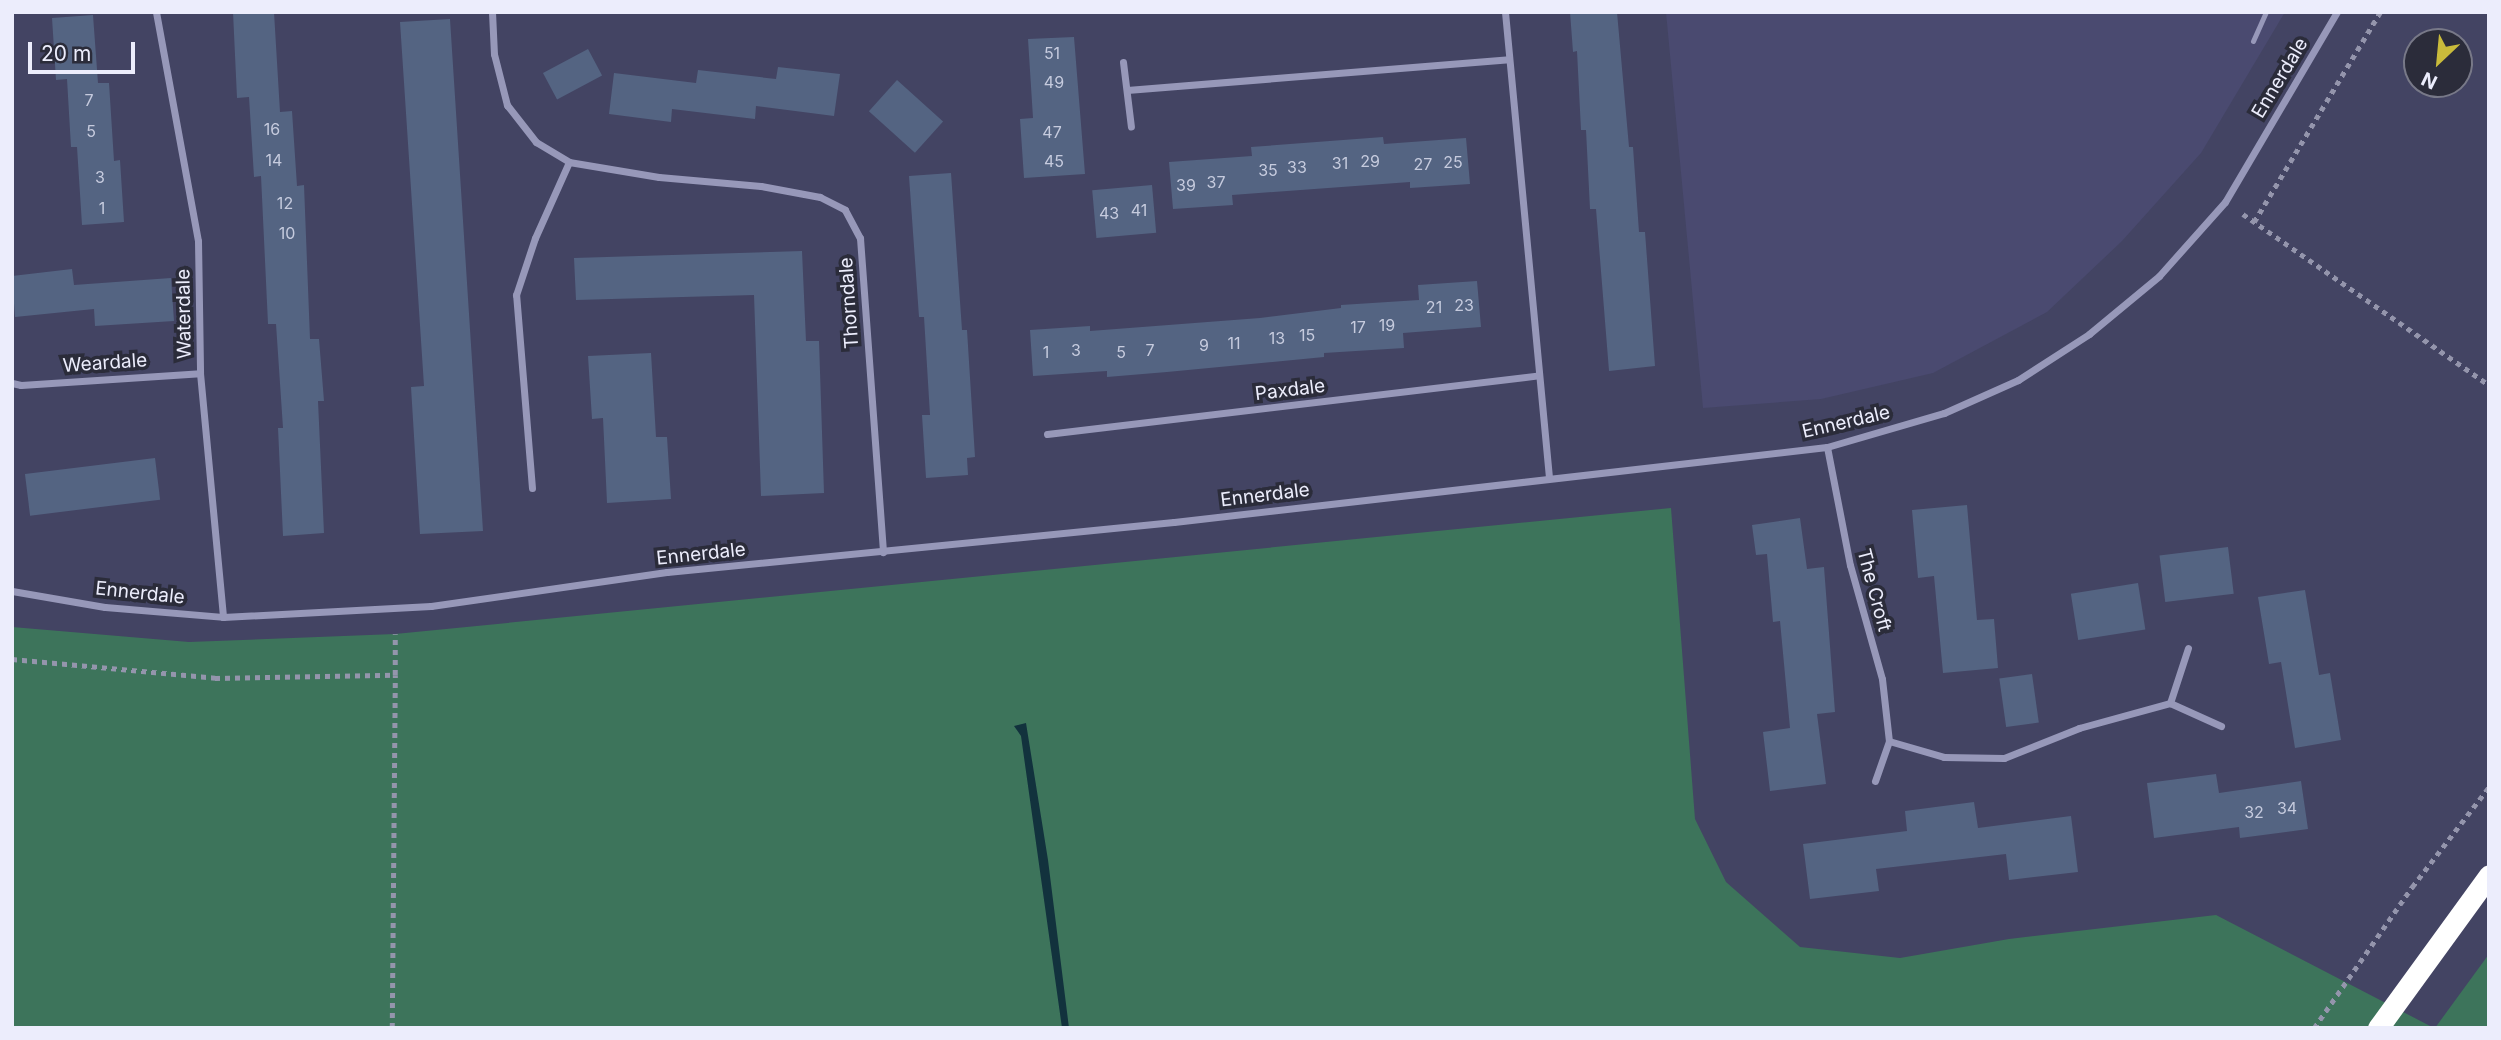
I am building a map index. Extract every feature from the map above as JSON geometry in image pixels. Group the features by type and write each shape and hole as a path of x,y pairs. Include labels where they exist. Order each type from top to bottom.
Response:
{"highway":[{"path":"2378,1028 2489,875"}],"street":[{"name":"Waterdale","path":"156,12 198,241 200,373 223,617"},
{"name":"Thorndale","path":"492,12 494,54 507,104 536,142 569,162 659,177 761,186 820,197 845,210 860,238 883,552"},
{"path":"1505,12 1537,376 1549,477"},
{"name":"Ennerdale","path":"12,591 105,607 223,617 431,606 667,572 1174,522 1827,447 1944,413 2018,380 2090,334 2159,275 2225,202 2337,12"},
{"path":"1127,90 1508,59"},
{"path":"1123,62 1132,127"},
{"path":"532,488 516,295 535,238 569,162"},
{"name":"Weardale","path":"12,383 21,385 200,373"},
{"name":"Paxdale","path":"1047,434 1537,376"},
{"name":"The Croft","path":"1827,447 1850,565 1882,679 1889,741 1875,780"},
{"path":"2170,704 2188,648"},
{"path":"1889,741 1944,757 2004,758 2079,728 2170,704 2221,726"}],"lane":[{"path":"2253,41 2266,12"}],"path":[{"path":"2254,222 2380,12"},
{"path":"2225,202 2489,386"},
{"path":"392,1028 395,634"},
{"path":"12,659 215,678 394,676"},
{"path":"2314,1028 2412,887 2489,787"}],"shaded area":[{"path":"1666,12 2285,12 2201,153 2122,241 2047,312 1933,373 1821,399 1703,408"},
{"path":"1026,723 1048,860 1069,1028 1062,1028 1021,736 1014,726"}],"green space":[{"path":"1671,508 1695,819 1726,882 1800,947 1900,958 2009,939 2216,915 2434,1028 12,1028 12,627 189,642 395,634"},
{"path":"2489,954 2489,1028 2435,1028"}],"building":[{"path":"233,12 274,12 280,112 292,111 297,186 304,185 310,339 319,339 324,401 318,401 324,533 283,536 278,428 283,428 276,324 268,324 261,176 254,177 249,97 237,98"},
{"path":"1570,12 1617,12 1629,147 1633,147 1639,232 1645,232 1655,366 1609,371 1596,209 1590,209 1586,130 1581,130 1577,51 1573,52"},
{"path":"93,15 98,83 109,83 114,161 120,160 124,222 82,225 77,147 71,147 67,79 56,80 52,18"},
{"path":"450,19 483,531 420,534 411,387 424,386 400,22"},
{"path":"1074,37 1085,174 1024,178 1020,119 1033,118 1028,39"},
{"path":"588,49 602,75 557,99 543,73"},
{"path":"778,67 840,74 834,116 756,106 755,119 672,109 671,122 609,114 614,73 696,83 698,70 776,79"},
{"path":"897,80 943,121 915,153 869,111"},
{"path":"1383,137 1384,144 1466,138 1470,184 1410,188 1410,182 1232,195 1233,205 1173,209 1169,162 1252,156 1251,147"},
{"path":"951,173 962,330 967,330 975,457 967,458 968,475 926,478 922,415 930,415 924,317 919,317 909,176"},
{"path":"1152,185 1156,233 1096,238 1092,190"},
{"path":"802,251 806,341 819,341 824,493 761,496 754,295 576,300 574,258"},
{"path":"72,269 74,285 171,278 174,321 95,326 94,309 15,317 12,276"},
{"path":"1477,281 1481,327 1403,333 1404,348 1324,353 1324,357 1107,377 1107,371 1033,376 1030,330 1090,326 1090,331 1260,318 1341,308 1341,305 1419,300 1418,285"},
{"path":"651,353 656,437 667,437 671,499 607,503 603,418 592,419 588,356"},
{"path":"155,458 160,500 30,516 25,474"},
{"path":"1967,505 1977,620 1994,619 1998,668 1943,673 1934,576 1918,578 1912,510"},
{"path":"1800,518 1807,569 1824,567 1835,712 1817,714 1826,784 1770,791 1763,732 1790,728 1780,621 1773,622 1767,554 1756,555 1752,525"},
{"path":"2228,547 2234,594 2165,602 2160,555"},
{"path":"2138,583 2145,629 2078,640 2071,594"},
{"path":"2305,590 2319,675 2330,673 2341,740 2295,748 2281,662 2269,664 2258,597"},
{"path":"2032,674 2039,723 2006,727 1999,679"},
{"path":"2216,774 2219,793 2301,781 2308,829 2240,838 2239,827 2154,838 2147,783"},
{"path":"1974,802 1978,828 2071,816 2078,872 2009,880 2006,854 1876,869 1879,891 1810,899 1803,844 1907,831 1905,811"}]}
